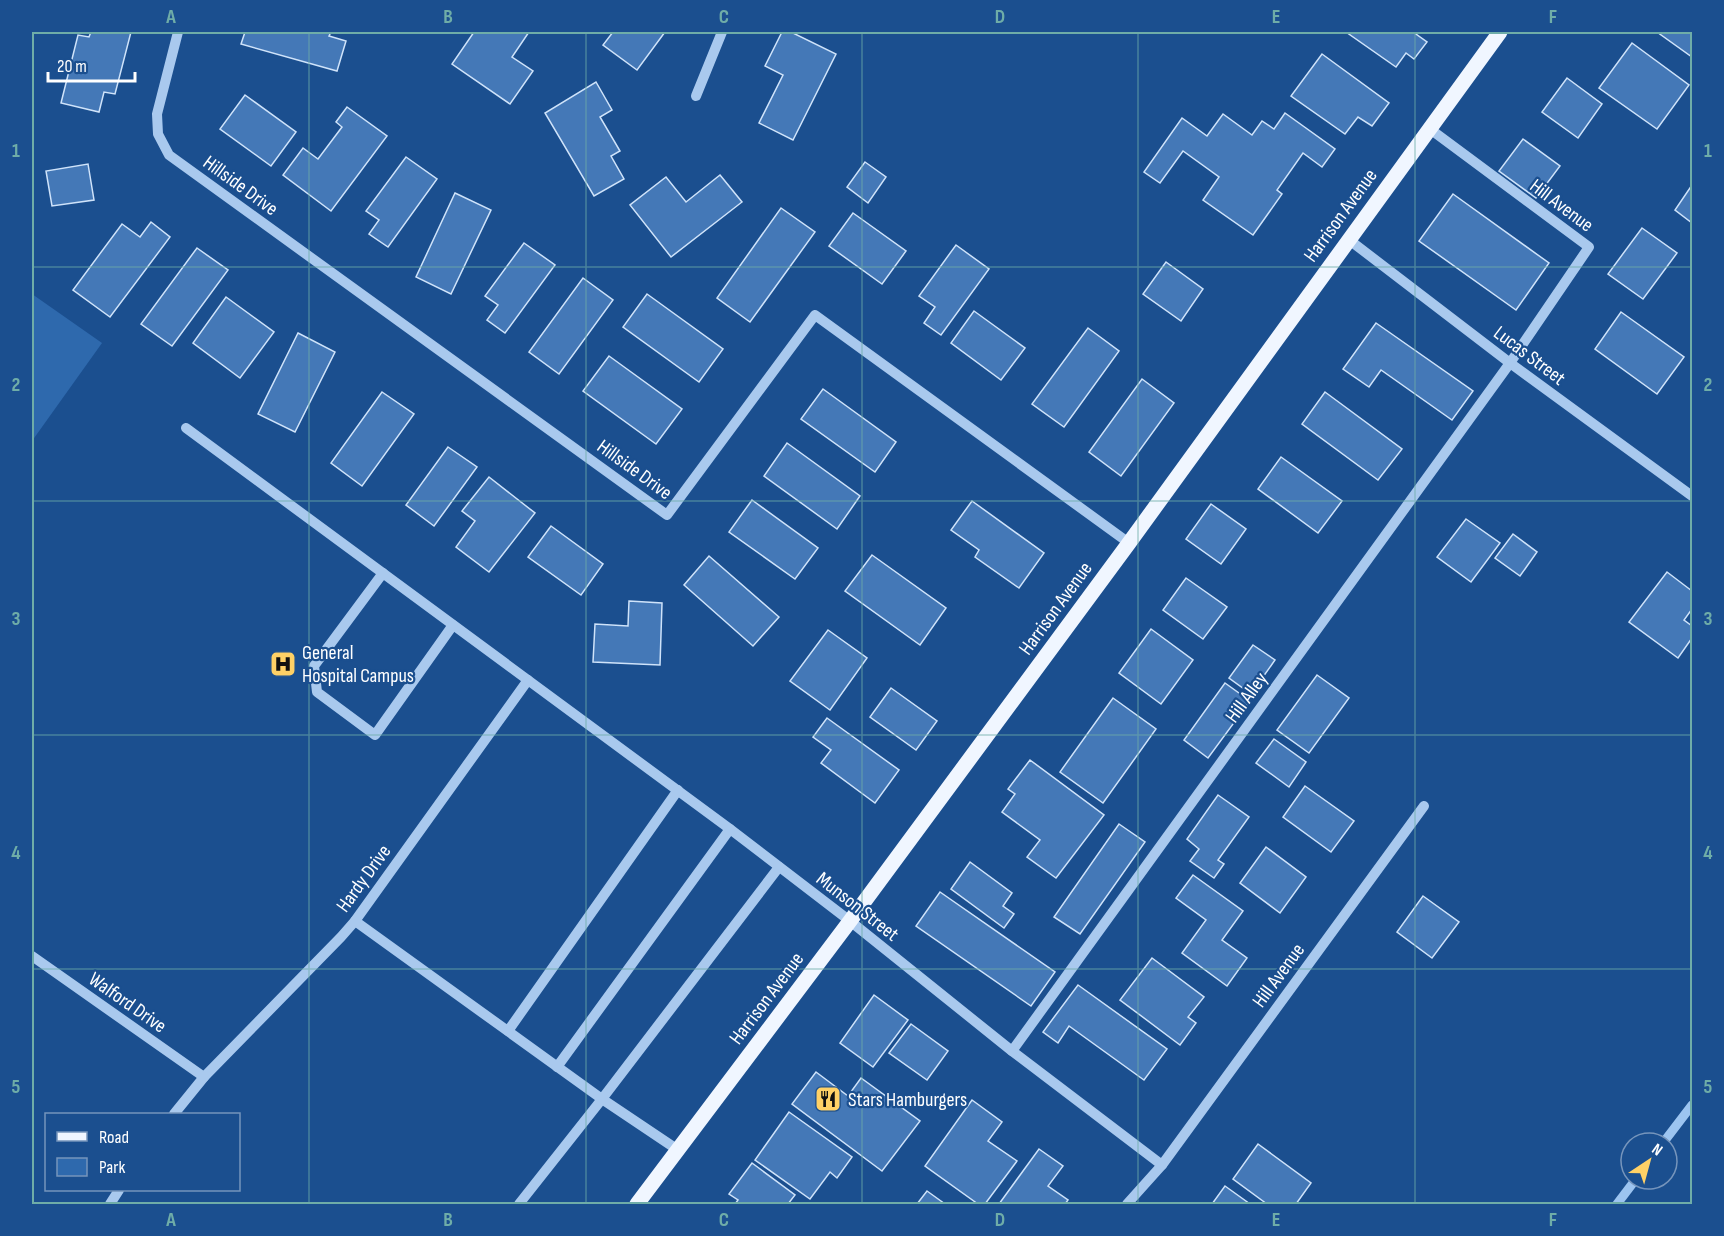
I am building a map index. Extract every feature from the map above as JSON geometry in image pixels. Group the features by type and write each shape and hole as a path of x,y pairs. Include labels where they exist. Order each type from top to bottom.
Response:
{"main road":[{"name":"Harrison Avenue","path":"637,1204 850,921 1129,543 1348,238 1500,32"}],"street":[{"name":"Hillside Drive","path":"178,32 157,114 158,134 169,155 667,515 815,315 1129,543"},
{"path":"696,96 722,32"},
{"name":"Hill Avenue","path":"1430,129 1589,247 1510,363"},
{"name":"Lucas Street","path":"1348,238 1510,363 1692,496"},
{"name":"Hill Alley","path":"1012,1051 1510,363"},
{"name":"Munson Street","path":"186,428 730,829 1162,1166"},
{"path":"384,573 314,666 317,692 375,735 453,624"},
{"name":"Hardy Drive","path":"175,1113 204,1077 355,921 528,680"},
{"path":"508,1031 678,790"},
{"name":"Hill Avenue","path":"1127,1204 1162,1166 1424,806"},
{"path":"557,1067 730,829"},
{"path":"519,1204 779,867"},
{"path":"355,921 602,1099 678,1150"},
{"name":"Walford Drive","path":"32,956 204,1077"},
{"path":"110,1204 118,1191"}],"green space":[{"path":"32,294 102,343 32,441"}],"building":[{"path":"91,32 131,32 115,94 104,92 99,112 61,103 78,35 89,37"},
{"path":"245,32 331,32 329,36 346,41 337,71 241,44"},
{"path":"474,32 529,32 512,57 533,71 510,104 452,64"},
{"path":"613,32 665,32 637,70 603,45"},
{"path":"782,32 791,32 836,54 793,140 759,123 783,75 765,66"},
{"path":"1346,32 1413,32 1427,42 1414,59 1406,53 1396,67"},
{"path":"1657,32 1692,32 1692,57"},
{"path":"1632,43 1689,85 1657,129 1599,88"},
{"path":"1322,54 1389,103 1372,126 1358,117 1345,134 1291,96"},
{"path":"1567,78 1602,104 1578,138 1542,112"},
{"path":"596,82 612,110 600,117 620,151 611,156 624,179 594,196 545,113"},
{"path":"245,95 296,132 271,166 220,129"},
{"path":"347,107 387,136 331,211 283,175 303,148 318,159 342,127 336,122"},
{"path":"1285,113 1335,149 1322,167 1303,153 1277,190 1282,194 1253,235 1203,200 1219,177 1183,151 1160,183 1144,172 1182,118 1207,136 1223,114 1252,135 1262,121 1274,129"},
{"path":"1523,139 1560,166 1536,198 1499,171"},
{"path":"406,157 437,179 388,247 369,234 379,220 366,211"},
{"path":"865,162 886,177 868,203 847,187"},
{"path":"88,164 94,200 52,206 46,171"},
{"path":"720,175 742,202 671,257 630,205 666,177 686,202"},
{"path":"1692,185 1692,223 1675,210"},
{"path":"455,193 491,210 451,294 416,277"},
{"path":"1453,194 1549,263 1516,310 1419,241"},
{"path":"781,208 815,232 750,322 717,298"},
{"path":"853,213 906,251 882,284 829,246"},
{"path":"151,222 170,237 110,317 73,290 122,224 140,237"},
{"path":"1642,228 1677,253 1643,299 1608,274"},
{"path":"524,243 555,265 505,333 487,320 498,305 485,296"},
{"path":"956,245 989,269 941,335 924,323 935,307 919,296"},
{"path":"197,248 228,270 172,346 141,324"},
{"path":"1166,262 1203,289 1181,321 1143,294"},
{"path":"583,278 613,300 559,374 529,352"},
{"path":"647,294 723,349 699,382 623,327"},
{"path":"226,297 274,332 240,378 193,343"},
{"path":"974,311 1025,348 1001,380 951,343"},
{"path":"1621,312 1684,357 1657,394 1595,349"},
{"path":"1376,323 1473,391 1452,420 1381,370 1369,387 1343,369"},
{"path":"1088,328 1119,351 1064,427 1032,404"},
{"path":"298,333 335,352 295,432 258,414"},
{"path":"609,356 682,409 656,444 583,391"},
{"path":"1142,379 1174,403 1121,476 1089,452"},
{"path":"823,389 896,442 875,472 801,419"},
{"path":"382,392 414,414 362,486 331,463"},
{"path":"1325,392 1402,449 1378,480 1302,424"},
{"path":"787,443 860,496 837,529 764,476"},
{"path":"448,447 477,467 434,526 406,505"},
{"path":"1281,457 1342,501 1318,533 1258,489"},
{"path":"489,477 535,513 489,572 456,547 475,521 462,511"},
{"path":"752,500 818,548 795,579 729,532"},
{"path":"972,501 1044,553 1019,588 975,557 979,550 951,530"},
{"path":"1211,504 1246,529 1221,564 1186,539"},
{"path":"1466,519 1500,543 1471,582 1437,557"},
{"path":"551,526 603,564 581,595 528,557"},
{"path":"1513,534 1537,552 1520,576 1495,558"},
{"path":"872,555 946,608 920,645 845,591"},
{"path":"709,556 779,617 753,646 684,585"},
{"path":"1667,572 1692,591 1692,609 1684,620 1692,626 1692,638 1678,658 1629,622"},
{"path":"1186,578 1227,607 1203,639 1163,610"},
{"path":"629,601 662,603 660,665 593,662 595,624 628,626"},
{"path":"1151,629 1193,660 1161,704 1119,673"},
{"path":"828,630 867,658 830,710 790,681"},
{"path":"1253,645 1275,660 1251,694 1229,678"},
{"path":"1317,675 1349,698 1309,753 1277,730"},
{"path":"1225,683 1250,701 1208,758 1184,740"},
{"path":"891,688 937,721 916,750 870,717"},
{"path":"1113,698 1156,729 1103,803 1060,772"},
{"path":"827,718 899,770 875,803 821,763 831,750 813,737"},
{"path":"1274,739 1306,762 1289,787 1256,763"},
{"path":"1030,760 1104,815 1056,878 1027,857 1040,840 1002,812 1015,794 1008,789"},
{"path":"1305,786 1354,821 1331,852 1283,817"},
{"path":"1218,795 1249,817 1218,860 1224,864 1214,878 1190,861 1199,849 1187,839"},
{"path":"1119,824 1145,842 1080,934 1054,917"},
{"path":"1266,847 1306,877 1280,913 1240,883"},
{"path":"970,862 1012,893 1003,906 1014,914 1004,928 951,889"},
{"path":"1193,875 1243,911 1222,940 1247,958 1227,986 1182,953 1206,920 1176,898"},
{"path":"940,892 1055,972 1031,1006 916,926"},
{"path":"1423,896 1459,922 1432,958 1397,932"},
{"path":"1152,958 1204,997 1188,1017 1196,1023 1180,1045 1120,1000"},
{"path":"1078,985 1167,1049 1144,1080 1069,1026 1058,1043 1043,1032"},
{"path":"874,995 908,1020 873,1067 840,1043"},
{"path":"911,1024 948,1051 927,1080 889,1053"},
{"path":"816,1072 848,1096 861,1078 920,1121 882,1171 792,1104"},
{"path":"972,1100 1002,1122 988,1141 1017,1161 985,1204 978,1204 925,1166"},
{"path":"789,1112 852,1157 837,1178 830,1172 810,1199 755,1160"},
{"path":"1258,1144 1311,1183 1296,1204 1267,1204 1233,1179"},
{"path":"1039,1149 1063,1166 1048,1186 1068,1200 1065,1204 999,1204"},
{"path":"752,1163 795,1195 788,1204 735,1204 738,1200 729,1194"},
{"path":"1225,1186 1250,1204 1212,1204"},
{"path":"927,1191 945,1204 917,1204"}],"waterway":[{"path":"1672,1131 1692,1105"},
{"path":"1617,1204 1627,1191"}],"place":[{"name":"General Hospital Campus","path":"283,664"},
{"name":"Stars Hamburgers","path":"828,1099"}]}
